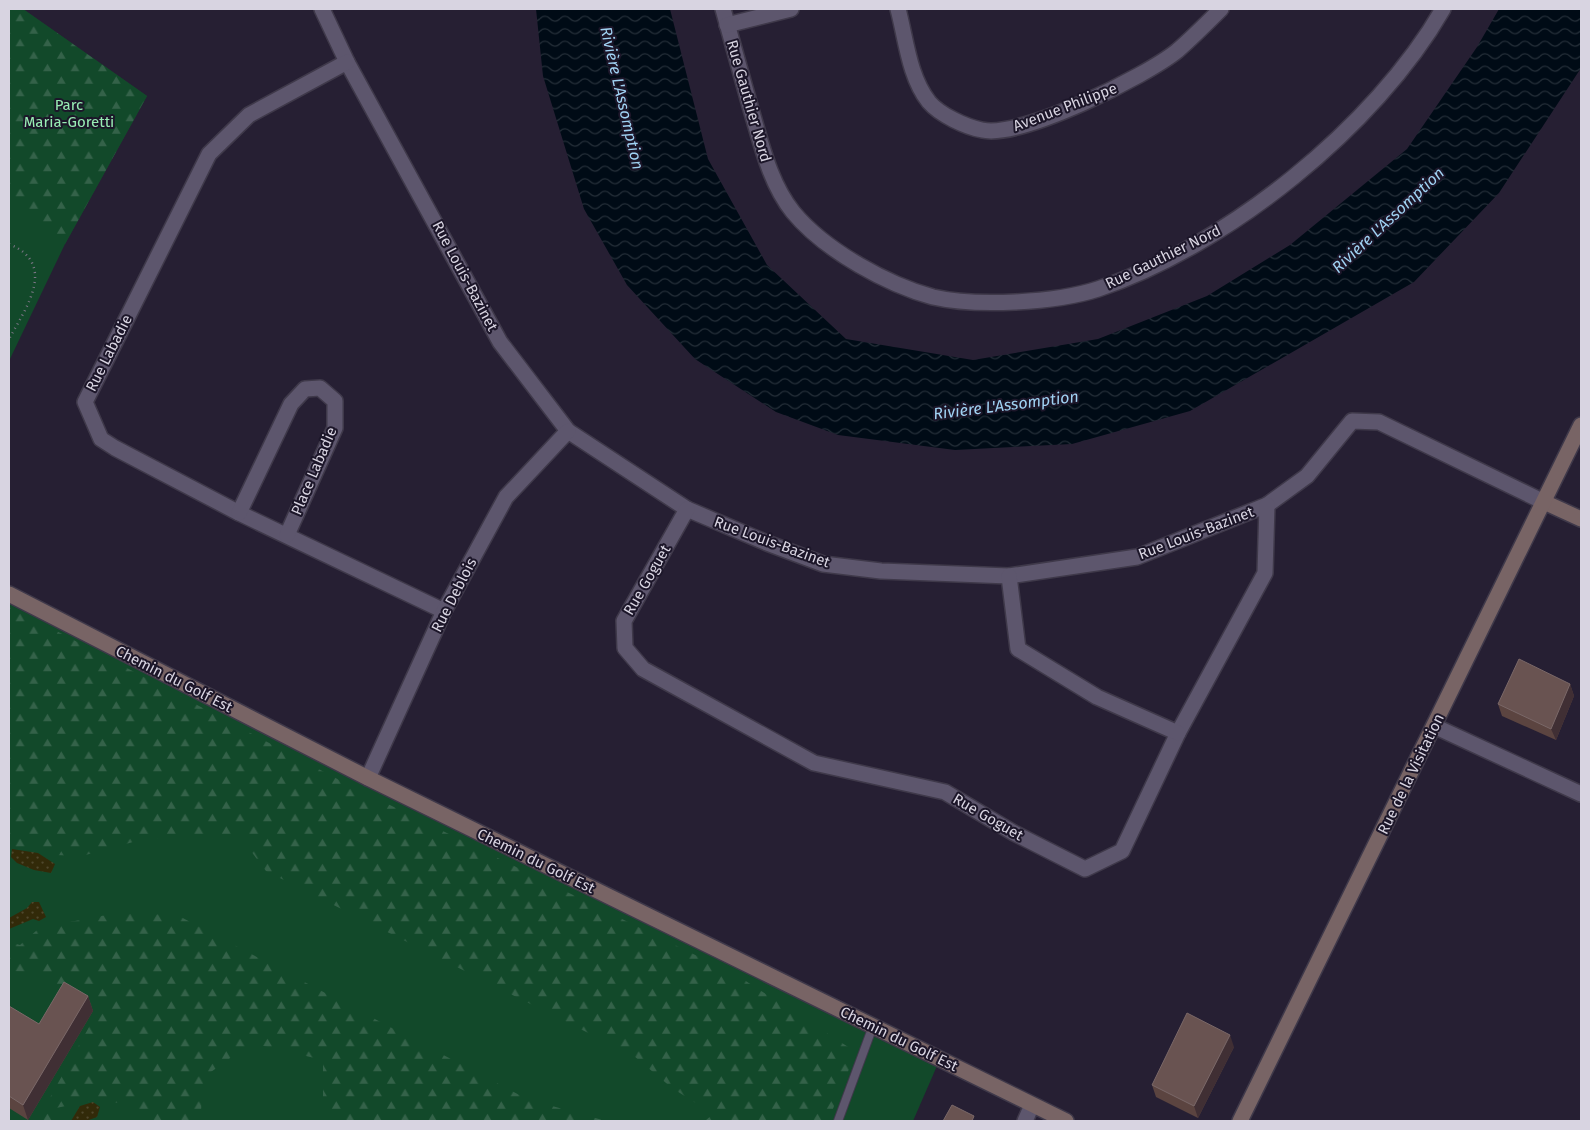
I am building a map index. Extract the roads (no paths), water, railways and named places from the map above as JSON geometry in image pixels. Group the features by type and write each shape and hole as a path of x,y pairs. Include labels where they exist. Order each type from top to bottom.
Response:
{"street":[{"name":"Rue Louis-Bazinet","path":"322,9 347,62 500,342 568,431 688,509 823,564 881,571 1009,576 1137,557 1267,505 1307,476 1352,420 1379,422 1544,502"},
{"name":"Rue Gauthier Nord","path":"723,9 768,167 792,211 828,246 874,274 904,288 936,298 980,301 1040,300 1096,289 1155,265 1226,227 1314,161 1356,120 1426,35 1443,9"},
{"path":"727,24 791,9"},
{"name":"Avenue Philippe","path":"898,9 916,79 930,103 948,116 983,131 1017,128 1110,92 1176,52 1221,9"},
{"name":"Rue Labadie","path":"347,62 249,115 209,154 85,402 101,439 239,513 444,611"},
{"name":"Place Labadie","path":"239,513 291,404 305,389 320,388 335,400 335,428 287,535"},
{"name":"Rue de la Visitation","path":"1240,1121 1581,426"},
{"name":"Rue Deblois","path":"368,778 444,611 506,497 568,431"},
{"path":"1544,502 1581,519"},
{"name":"Rue Goguet","path":"688,509 624,621 625,648 643,669 814,763 945,792 1014,833 1085,868 1122,851 1178,733 1265,573 1267,505"},
{"path":"1009,576 1018,648 1096,697 1178,733"},
{"name":"Chemin du Golf Est","path":"9,594 368,778 1066,1121"},
{"path":"1434,726 1581,794"},
{"path":"1025,1121 1032,1105"}],"lane":[{"path":"838,1121 873,1026"}],"water":[{"name":"Rivière L'Assomption","path":"536,9 670,9 708,159 767,265 846,339 973,360 1098,339 1207,296 1290,245 1407,149 1477,47 1499,9 1581,9 1581,68 1499,193 1414,282 1190,411 1072,444 955,450 838,435 776,412 695,359 627,285 584,209 543,76"}],"park label":[{"name":"Parc Maria-Goretti","path":"69,114"}]}
